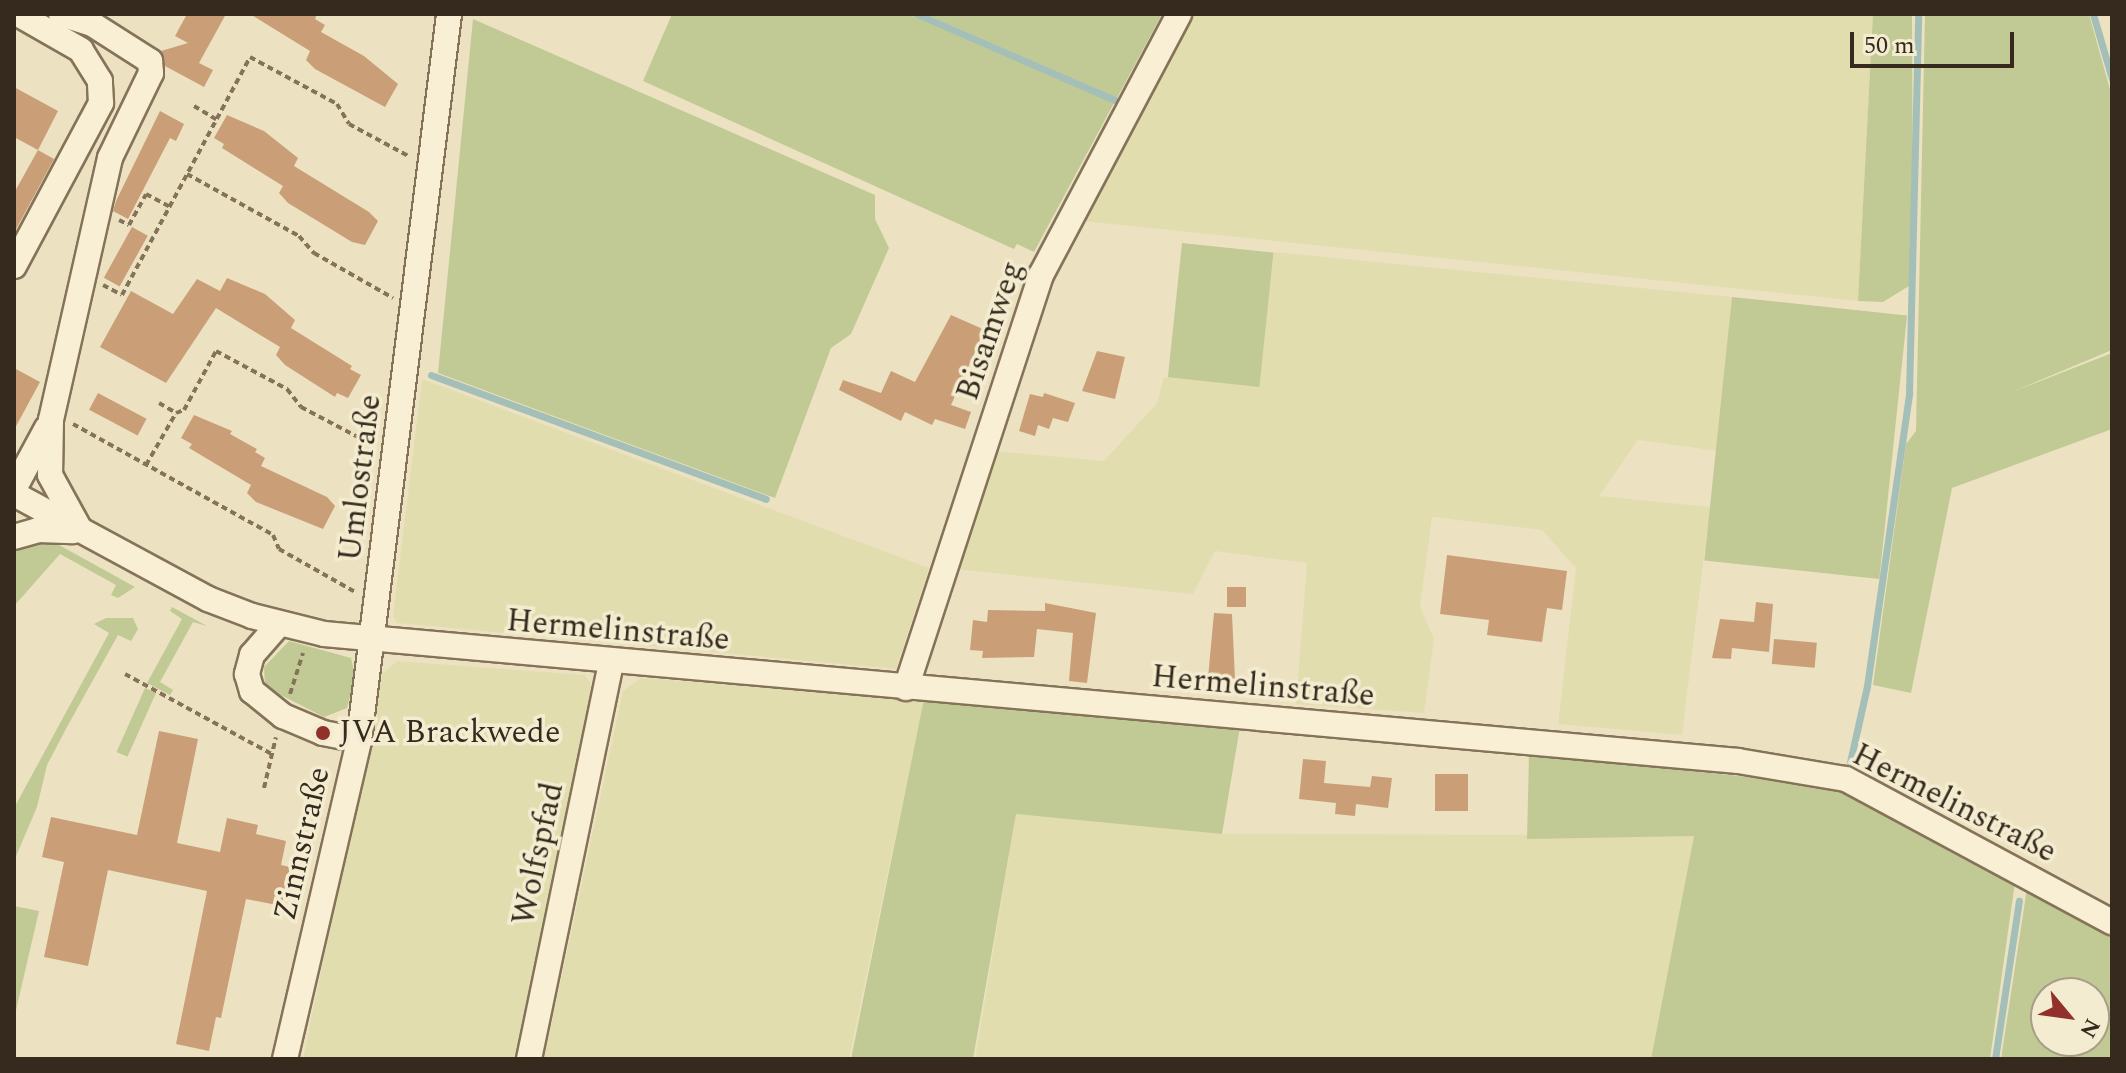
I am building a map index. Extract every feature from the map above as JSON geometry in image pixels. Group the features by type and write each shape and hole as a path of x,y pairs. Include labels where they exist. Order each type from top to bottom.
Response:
{"street":[{"path":"14,266 101,103 100,81 81,50 18,14"},
{"path":"61,14 92,24 150,61 151,73 115,142 51,420 50,475 66,512 83,533"},
{"name":"Umlostraße","path":"373,641 449,14"},
{"name":"Bisamweg","path":"906,688 1041,275 1179,14"},
{"path":"51,420 14,492 187,589 279,624 373,641"},
{"path":"14,537 62,528 83,533"},
{"path":"279,624 252,655 247,674 252,691 283,716 323,733 359,740"},
{"name":"Hermelinstraße","path":"373,641 1738,761 1846,779 2112,922"},
{"name":"Zinnstraße","path":"285,1059 359,740 373,641"},
{"name":"Wolfspfad","path":"529,1059 611,663"}],"path":[{"path":"84,275 122,295 250,57 337,104 349,124 430,167"},
{"path":"194,106 217,119"},
{"path":"187,174 413,309"},
{"path":"99,208 129,225 146,194 170,207"},
{"path":"146,465 176,413 184,410 216,351 287,389 301,407 396,458"},
{"path":"159,403 176,413"},
{"path":"51,420 68,421 273,535 279,549 378,605"},
{"path":"125,674 272,754"}],"shaded area":[{"path":"1192,14 1873,14 1858,301 1082,221"},
{"path":"1274,252 1732,297 1718,451 1638,440 1599,496 1710,507 1682,735 1558,724 1576,568 1542,530 1432,517 1420,607 1434,639 1424,713 1296,704 1307,563 1215,551 1193,594 955,569 993,451 1104,461 1157,403 1164,377 1258,386"},
{"path":"422,379 929,568 896,669 397,623 393,616"},
{"path":"397,661 585,675 595,690 519,1059 303,1059 382,674"},
{"path":"641,678 924,699 849,1059 544,1059 623,691"},
{"path":"1016,814 1222,834 1694,835 1651,1059 975,1059"}],"green space":[{"path":"672,14 908,14 1114,103 1034,252 1017,244 1014,249 643,81"},
{"path":"925,14 1162,14 1117,98"},
{"path":"1873,14 1912,14 1913,268 1909,286 1883,302 1858,301"},
{"path":"1925,14 2089,14 2112,97 2112,350 2012,392 2112,353 2112,429 1952,488 1911,693 1873,685 1906,444 1916,431"},
{"path":"473,19 875,195 875,219 889,248 851,334 831,348 775,498 438,373"},
{"path":"1182,243 1273,253 1259,387 1168,377"},
{"path":"1732,297 1907,315 1879,579 1704,561"},
{"path":"45,539 135,587 118,598 111,595 116,585 60,554 15,605 14,546"},
{"path":"172,607 207,626 193,622 160,682 173,690 170,695 147,683 182,619 170,611"},
{"path":"106,618 133,618 138,629 131,641 118,635 67,727 47,765 37,807 14,861 14,808 109,633 94,624"},
{"path":"289,641 351,658 355,676 347,708 324,717 265,687 264,667"},
{"path":"145,688 156,693 127,757 117,752"},
{"path":"924,699 1240,727 1222,834 1016,814 973,1059 851,1059"},
{"path":"1529,754 1834,786 2015,882 1990,1059 1651,1059 1694,836 1527,839"},
{"path":"2027,888 2112,935 2112,1059 2001,1059"},
{"path":"14,906 39,911 14,1019"}],"building":[{"path":"187,14 226,14 199,63 213,70 204,87 165,66 161,51 188,43 175,36"},
{"path":"250,14 317,14 315,19 325,25 321,32 364,56 398,84 385,107 315,69 306,60 310,51"},
{"path":"14,87 58,111 38,150 14,137"},
{"path":"160,111 184,124 176,141 170,138 128,219 113,211"},
{"path":"227,115 264,131 298,158 294,166 369,212 378,221 365,245 352,242 288,203 279,193 283,186 222,148 224,144 214,138"},
{"path":"38,150 54,159 14,233 14,193"},
{"path":"132,227 148,236 120,286 104,278"},
{"path":"227,278 265,294 295,320 291,328 352,366 350,369 361,375 348,398 337,393 335,397 285,365 276,355 280,347 216,308 166,383 100,347 131,291 173,314 197,279 220,291"},
{"path":"951,315 985,330 951,405 971,412 965,429 935,419 932,425 905,412 901,421 839,390 843,380 881,393 891,371 915,382"},
{"path":"1097,351 1125,357 1115,399 1082,391"},
{"path":"14,368 40,382 14,430"},
{"path":"98,393 147,419 138,436 89,410"},
{"path":"1044,393 1075,403 1068,422 1053,418 1049,429 1038,425 1035,436 1019,431 1030,394 1043,397"},
{"path":"194,415 232,431 230,434 257,449 255,452 265,458 261,466 327,497 335,506 323,529 256,502 247,493 251,485 189,448 192,444 181,438"},
{"path":"1447,555 1567,571 1562,610 1547,608 1542,642 1487,635 1489,620 1440,614"},
{"path":"1227,587 1246,587 1246,607 1227,607"},
{"path":"1756,602 1773,604 1769,652 1732,648 1731,659 1712,658 1720,619 1754,622"},
{"path":"1045,603 1096,613 1087,683 1069,681 1073,633 1037,629 1034,657 982,658 983,651 970,650 973,620 987,622 988,610 1045,611"},
{"path":"1214,613 1232,614 1235,679 1208,678"},
{"path":"1774,639 1817,643 1815,668 1772,664"},
{"path":"159,731 198,739 177,843 220,852 227,818 258,825 256,834 286,841 281,865 290,867 282,906 246,899 221,1018 216,1017 209,1051 176,1044 207,891 108,870 88,966 44,957 64,862 42,857 51,817 137,835"},
{"path":"1303,759 1326,761 1324,783 1370,787 1372,776 1392,778 1388,808 1356,804 1355,816 1335,814 1336,803 1299,799"},
{"path":"1435,774 1468,774 1468,811 1435,811"}],"waterway":[{"path":"917,14 1119,102"},
{"path":"1850,762 1867,686 1909,393 1918,14"},
{"path":"2093,14 2112,79"},
{"path":"431,375 766,499"},
{"path":"1995,1059 2019,901"}],"place":[{"name":"JVA Brackwede","path":"323,733"}]}
